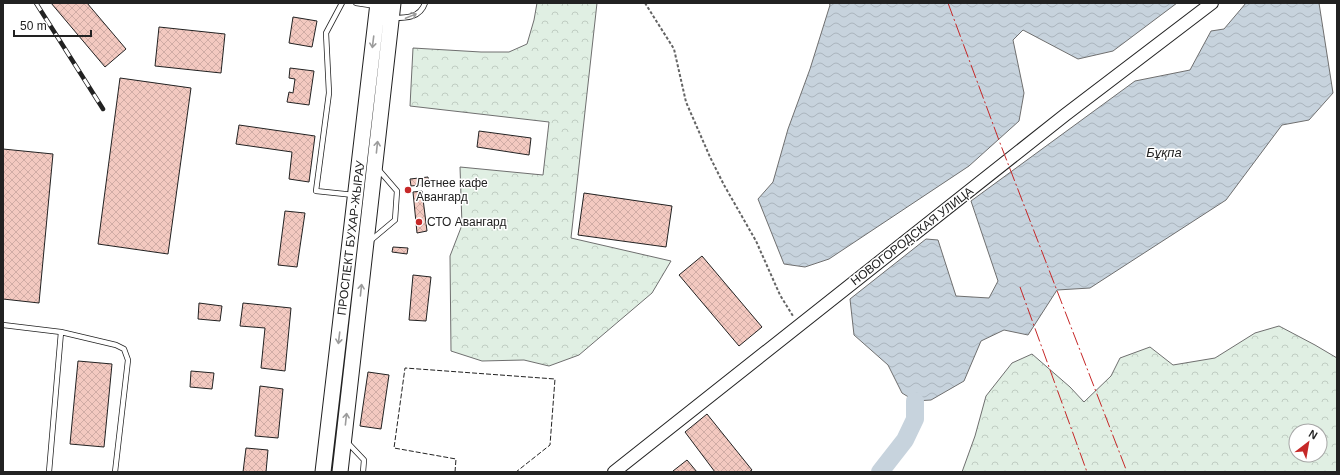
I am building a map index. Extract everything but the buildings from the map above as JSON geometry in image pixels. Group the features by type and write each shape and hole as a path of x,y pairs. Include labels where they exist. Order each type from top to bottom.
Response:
{"main road":[{"name":"ПРОСПЕКТ БУХАР-ЖЫРАУ","path":"340,472 394,3"},
{"name":"ПРОСПЕКТ БУХАР-ЖЫРАУ","path":"323,472 377,5"},
{"path":"355,195 371,198"}],"street":[{"name":"НОВОГОРОДСКАЯ УЛИЦА","path":"614,472 1065,115 1212,3"}],"lane":[{"path":"342,3 326,32 328,93 316,191 355,195"},
{"path":"356,3 377,5"},
{"path":"392,18 408,18 415,15 422,9 424,3"},
{"path":"366,245 395,220 397,191 375,166"},
{"path":"3,325 61,332 116,345 124,350 128,360 115,472"},
{"path":"49,472 61,332"},
{"path":"344,439 364,460 363,472"}],"path":[{"path":"645,3 674,49 686,102 710,157 756,241 780,295 798,326"}],"green space":[{"path":"537,3 597,3 571,238 671,261 652,293 579,355 549,366 524,360 482,361 451,351 450,256 462,225 460,167 543,175 549,122 410,106 413,48 509,52 527,44"},
{"path":"1279,326 1337,358 1337,472 962,472 975,436 986,396 1012,363 1032,354 1070,387 1084,402 1111,376 1120,358 1150,347 1173,365 1215,358 1255,333"}],"water":[{"path":"829,3 1177,3 1113,51 1078,59 1023,30 1013,40 1024,93 1019,121 969,166 829,259 805,267 784,264 758,199 773,182 788,129 810,69 830,5"},
{"name":"Бұқпа","path":"1246,3 1319,3 1333,93 1309,120 1282,125 1226,200 1090,288 1057,290 1028,335 1004,330 981,341 964,381 931,400 915,401 902,393 888,365 854,335 850,299 926,239 938,240 956,296 989,298 998,281 971,201 1135,81 1190,70 1211,31 1224,29"}],"waterway":[{"name":"Бұқпа","path":"880,472 905,440 915,419 915,401"}],"railway":[{"path":"36,3 103,109"}],"fence":[{"path":"455,472 456,459 394,448 405,368 555,379 550,445 516,472"}],"power":[{"path":"948,3 1000,143 1127,472"},
{"path":"1020,287 1087,472"}],"place":[{"name":"Летнее кафе Авангард","path":"408,190"},
{"name":"СТО Авангард","path":"419,222"}]}
